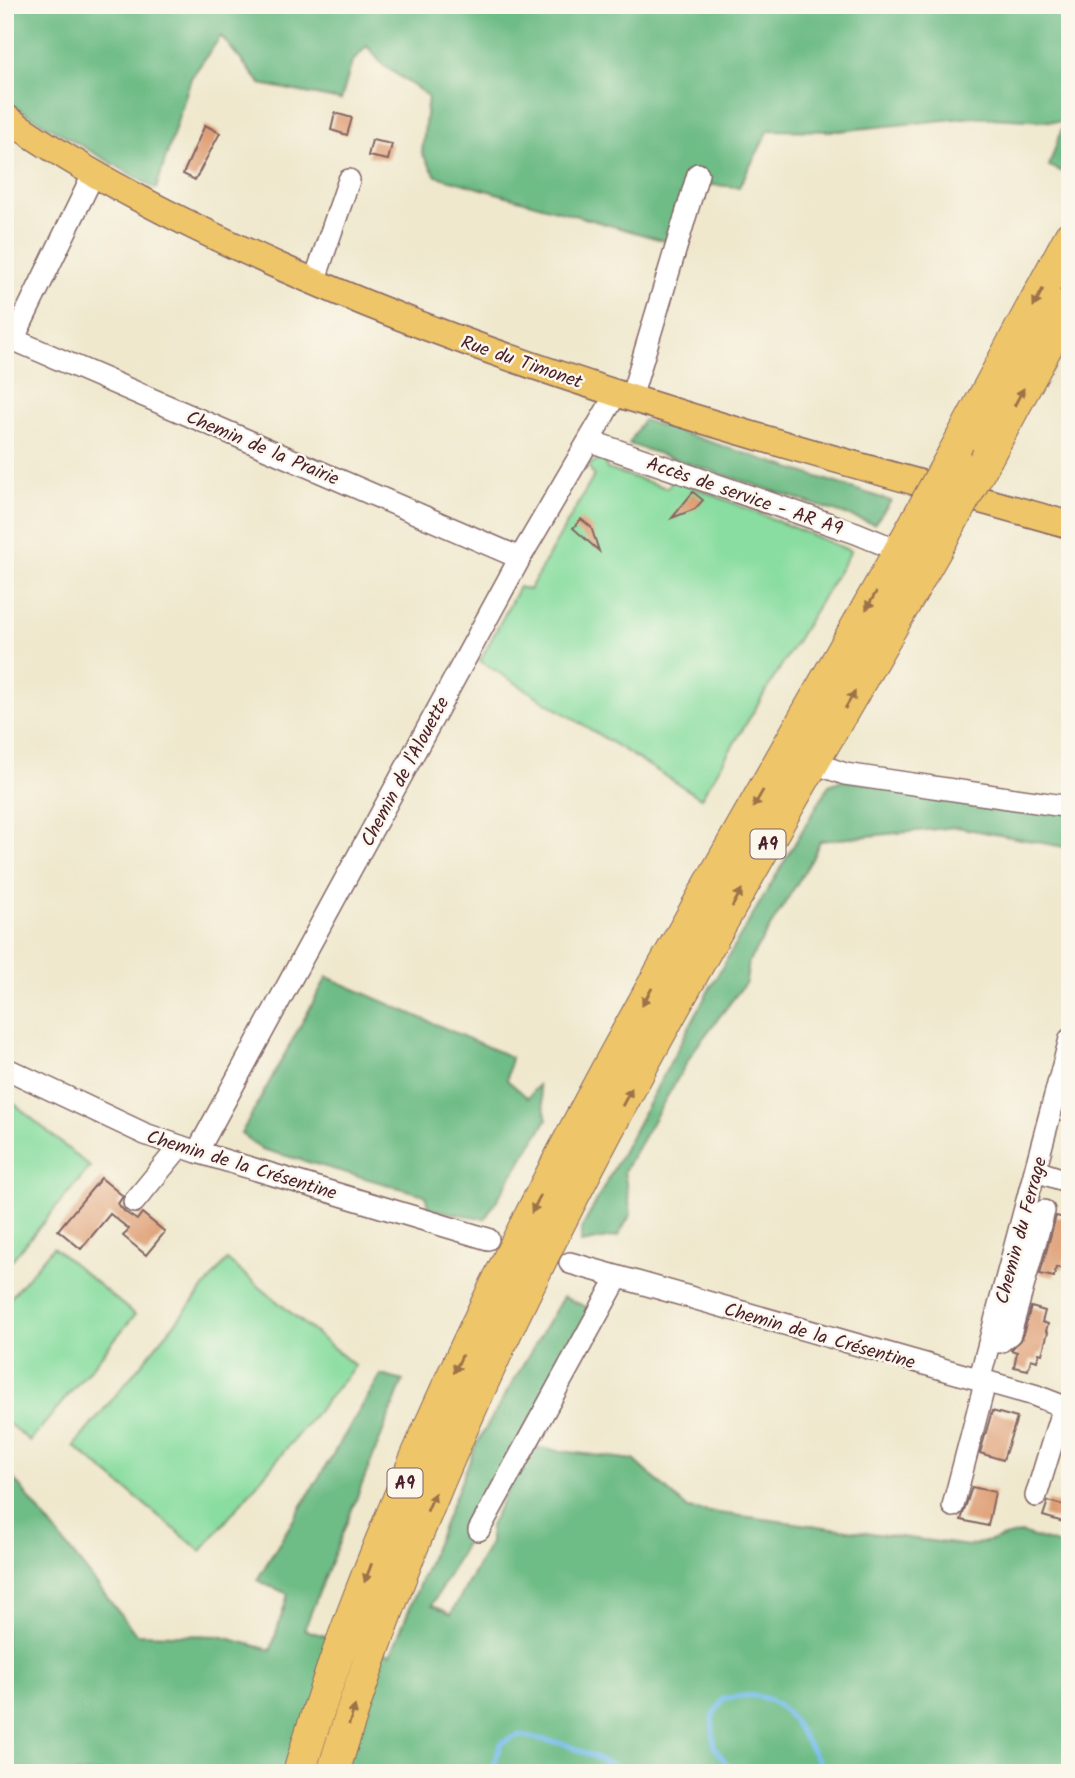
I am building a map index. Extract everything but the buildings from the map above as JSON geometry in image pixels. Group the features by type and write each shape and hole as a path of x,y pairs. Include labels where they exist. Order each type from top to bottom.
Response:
{"highway":[{"name":"A9","path":"333,1773 372,1657 426,1512 475,1399 595,1157 667,1022 814,763 931,526 954,453 1070,237"},
{"name":"A9","path":"299,1773 333,1668 407,1479 448,1386 526,1224 659,974 900,551 931,526 987,457 1070,303"}],"main road":[{"name":"Rue du Timonet","path":"5,117 94,173 183,222 314,282 517,361 785,445 1070,526"}],"street":[{"path":"9,338 94,173"},
{"name":"Chemin de l'Alouette","path":"134,1202 189,1149 520,558 590,441 623,396 698,174"},
{"path":"314,282 349,180"},
{"name":"Chemin de la Prairie","path":"9,338 520,558"},
{"name":"Accès de service - AR A9","path":"590,441 856,533 900,551"},
{"path":"814,763 845,774 1070,807"},
{"name":"Chemin du Ferrage","path":"953,1506 990,1341 1036,1171 1064,1085 1070,1039"},
{"name":"Chemin de la Crésentine","path":"5,1068 145,1134 488,1239"},
{"path":"1036,1171 1070,1182"},
{"path":"990,1341 1000,1342 1010,1334 1044,1210"},
{"name":"Chemin de la Crésentine","path":"570,1263 1034,1395 1067,1408"},
{"path":"479,1530 618,1277"},
{"path":"1036,1496 1067,1408"}],"green space":[{"path":"5,5 1070,5 1070,175 1049,166 1064,122 973,117 838,131 769,130 739,187 686,183 669,242 436,176 422,153 428,96 383,65 367,46 352,62 341,100 261,84 221,36 191,78 156,189 5,99"},
{"path":"643,420 891,501 874,524 629,444"},
{"path":"604,457 607,469 667,488 674,479 851,551 701,798 480,661 519,587 529,590 594,476 588,465"},
{"path":"842,780 1070,813 1070,848 956,827 820,841 812,859 749,961 746,982 694,1050 624,1171 631,1214 618,1236 581,1243 582,1228 710,988 829,785"},
{"path":"327,977 511,1057 507,1080 528,1098 538,1085 547,1119 485,1219 429,1209 425,1195 262,1149 241,1134"},
{"path":"5,1096 90,1167 5,1268"},
{"path":"53,1247 135,1315 30,1441 5,1421 5,1304"},
{"path":"227,1260 355,1366 201,1551 74,1446"},
{"path":"563,1297 594,1310 432,1605 451,1614 490,1543 490,1526 528,1447 634,1460 688,1509 969,1546 1021,1533 1070,1548 1070,1773 5,1773 5,1468 136,1634 219,1636 271,1650 288,1594 257,1580 381,1375 403,1381 304,1630 391,1654 476,1445"}],"waterway":[{"path":"734,1773 714,1747 712,1717 723,1699 748,1695 769,1700 790,1716 828,1773"},
{"path":"494,1773 501,1743 519,1735 565,1744 631,1773"}]}
